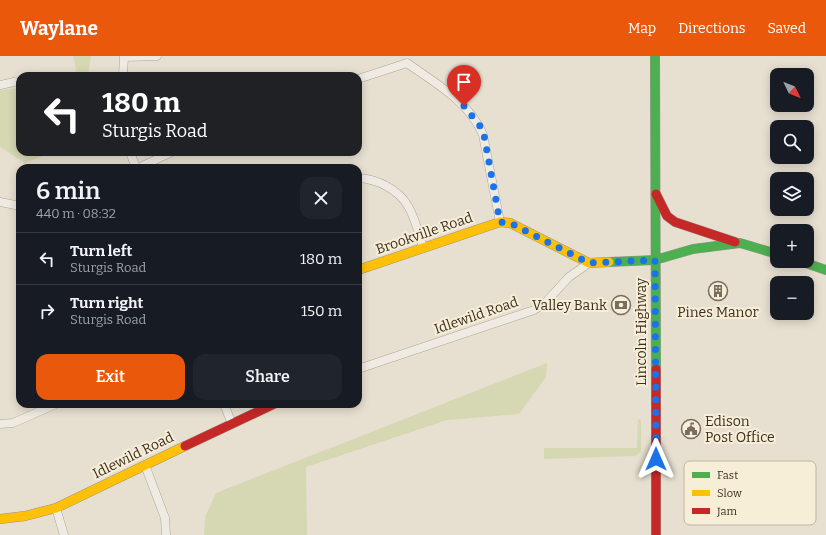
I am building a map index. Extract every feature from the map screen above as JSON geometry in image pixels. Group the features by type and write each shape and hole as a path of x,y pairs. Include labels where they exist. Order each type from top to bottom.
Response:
{"street":[{"path":"123,72 124,57 157,56"},
{"name":"Lincoln Highway","path":"655,56 654,189 656,535"},
{"path":"362,77 409,59 456,98 480,126 484,135 500,222 510,223 589,263 655,260 693,249 740,243"},
{"path":"0,85 14,82"},
{"path":"146,164 163,156"},
{"path":"362,179 375,181 387,186 399,195 408,206 423,247"},
{"path":"654,189 667,216 675,222 770,252"},
{"path":"0,202 16,205"},
{"name":"Brookville Road","path":"362,269 500,222"},
{"name":"Idlewild Road","path":"362,368 534,310 544,303 569,277 589,263"},
{"path":"814,266 826,270"},
{"path":"0,424 13,423 47,408"},
{"path":"226,408 232,424"},
{"name":"Idlewild Road","path":"0,519 25,516 56,508 145,464 266,408"},
{"path":"145,464 165,518 166,535"},
{"path":"56,508 64,535"}],"green space":[{"path":"73,56 91,56 89,72 76,72"},
{"path":"16,88 16,156 43,156 25,163 0,147 0,90"},
{"path":"547,363 546,377 519,414 447,420 306,467 307,535 204,535 205,517 216,493"},
{"path":"638,419 641,420 641,452 635,456 544,459 544,448 637,448"}],"traffic: fast":[{"path":"655,56 656,369"},
{"path":"609,262 655,260 693,249 740,243 770,252"},
{"path":"814,266 826,270"}],"traffic: slow":[{"path":"362,269 500,222 510,223 589,263 609,262"},
{"path":"0,519 25,516 56,508 185,446"}],"traffic: jam":[{"path":"656,194 667,216 675,222 735,242"},
{"path":"656,369 656,535"},
{"path":"185,446 266,408"}],"place":[{"name":"Pines Manor","path":"718,291"},
{"name":"Valley Bank","path":"621,305"},
{"name":"Edison Post Office","path":"691,429"}],"route":[{"path":"464,106 480,126 484,135 500,222 510,223 589,263 655,260 656,459"}]}
